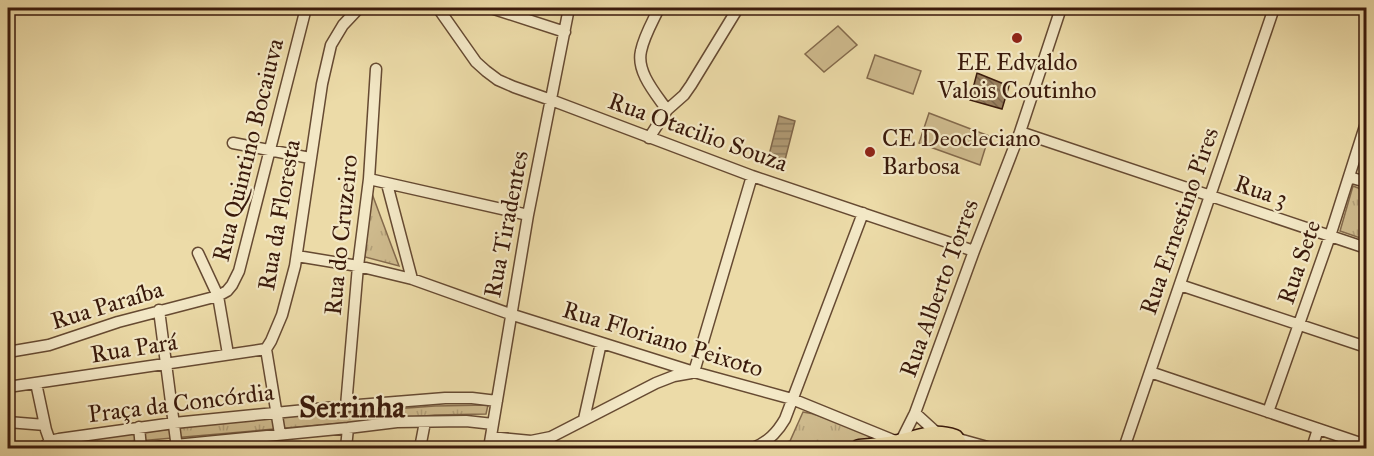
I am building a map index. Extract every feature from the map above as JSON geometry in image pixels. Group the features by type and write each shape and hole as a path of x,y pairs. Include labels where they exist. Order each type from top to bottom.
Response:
{"main road":[{"path":"859,448 938,434 958,443"}],"street":[{"name":"Rua Quintino Bocaiuva","path":"218,296 227,291 239,271 269,150 309,8"},
{"name":"Rua da Floresta","path":"266,349 282,315 290,289 297,256 322,84 331,45 343,26 359,8"},
{"name":"Rua Otacilio Souza","path":"438,8 476,62 498,80 752,176 974,251"},
{"path":"491,8 565,32"},
{"name":"Rua Tiradentes","path":"490,443 510,314 569,8"},
{"path":"659,8 641,49 640,64 667,110"},
{"path":"649,138 667,110 684,95 738,8"},
{"name":"Rua Alberto Torres","path":"896,443 915,413 1020,132 1061,8"},
{"name":"Rua Ernestino Pires","path":"1124,448 1274,8"},
{"name":"Rua do Cruzeiro","path":"346,406 358,266 369,179 376,69"},
{"name":"Rua Sete","path":"1268,412 1330,236 1366,123"},
{"name":"Rua 3","path":"1020,132 1366,248"},
{"path":"233,143 310,158"},
{"path":"490,443 541,440 551,437 656,383 694,372 752,176"},
{"path":"1349,177 1366,182"},
{"path":"369,179 528,215"},
{"path":"387,184 412,279"},
{"path":"753,448 771,438 785,419 863,213"},
{"path":"198,253 218,296 228,354"},
{"name":"Rua Floriano Peixoto","path":"297,256 358,266 412,279 601,343 792,399 896,443"},
{"path":"1180,285 1366,347"},
{"name":"Rua Paraíba","path":"8,352 49,345 159,310 218,296"},
{"path":"159,310 176,447"},
{"path":"584,419 601,343"},
{"path":"266,349 280,434"},
{"name":"Rua Pará","path":"8,387 266,349"},
{"path":"1150,372 1366,445"},
{"path":"36,383 48,446"},
{"name":"Praça da Concórdia","path":"48,446 59,439 174,423 445,398 497,401"},
{"path":"396,402 397,422"},
{"path":"915,413 938,434"},
{"name":"Praça da Concórdia","path":"143,448 176,447 397,422 466,421 493,424"},
{"path":"8,422 45,425"},
{"path":"420,448 425,422"},
{"path":"139,428 143,448"},
{"path":"346,448 348,428"},
{"path":"1312,448 1318,429"},
{"path":"958,443 991,448"}],"lane":[{"path":"1123,8 1136,8"}],"green space":[{"path":"838,26 857,45 824,72 805,54"},
{"path":"875,55 921,71 913,94 867,78"},
{"path":"929,113 989,136 980,165 919,143"},
{"path":"1353,186 1366,191 1366,240 1340,231"},
{"path":"371,191 399,266 365,257"},
{"path":"488,405 486,414 435,415 69,447 68,442 242,420 435,406"},
{"path":"803,412 866,433 874,444 836,448 765,448 790,441"}],"shaded area":[{"path":"779,116 795,121 785,160 769,155"}],"building":[{"path":"977,73 1009,86 1002,109 970,100"}],"place":[{"name":"EE Edvaldo Valois Coutinho","path":"1017,38"},
{"name":"CE Deocleciano Barbosa","path":"870,152"}],"district":[{"name":"Serrinha","path":"352,407"}]}
